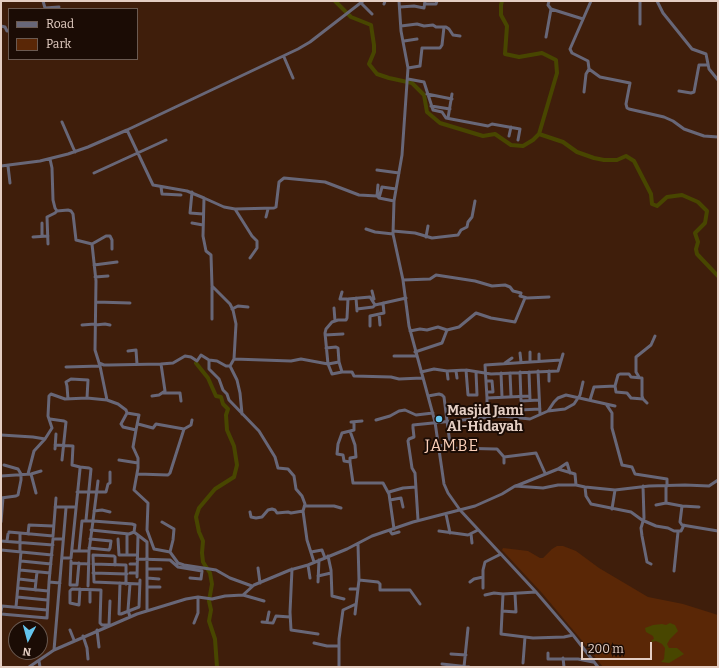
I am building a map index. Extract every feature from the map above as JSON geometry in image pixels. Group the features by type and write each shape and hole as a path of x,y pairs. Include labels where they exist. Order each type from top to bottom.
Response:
{"street":[{"path":"43,1 44,8 59,7"},
{"path":"399,1 401,26 408,68 408,80 400,173 394,201 393,233 403,280 410,331 435,422 444,484 448,493 460,510 536,592 598,667"},
{"path":"400,7 414,6 424,8 425,3 436,4 437,1"},
{"path":"546,37 551,9 548,5 549,1"},
{"path":"584,92 586,74 589,69 588,61 570,51 591,1"},
{"path":"640,1 640,24"},
{"path":"657,1 663,13 692,49 706,54 707,65 718,80"},
{"path":"1,166 50,159 75,152 127,130 284,57 310,42 362,2 372,14"},
{"path":"551,9 583,19"},
{"path":"401,26 420,24 424,26 433,25 436,27 444,27 449,29 452,35 460,36"},
{"path":"408,68 420,66 422,48 440,48 442,45 444,27"},
{"path":"404,41 417,39"},
{"path":"284,57 293,78"},
{"path":"679,91 694,92 699,65 707,65"},
{"path":"589,69 600,76 630,83 626,104 627,108 664,117 673,121 684,129 704,136 718,137"},
{"path":"408,80 424,82 432,110 442,112 446,118 488,126 492,124 520,129 518,140"},
{"path":"427,94 452,98"},
{"path":"448,118 452,94"},
{"path":"431,106 450,109"},
{"path":"62,122 75,152"},
{"path":"509,136 511,127"},
{"path":"127,130 152,184 192,192 224,207 235,209 274,208 276,207 278,185 280,180 284,178 325,182 359,195 378,197 394,201"},
{"path":"94,173 166,140"},
{"path":"50,159 52,168 53,200 55,208 58,210"},
{"path":"8,166 10,183"},
{"path":"377,170 400,173"},
{"path":"378,185 378,197"},
{"path":"161,187 162,194 181,195"},
{"path":"378,197 382,187 396,190"},
{"path":"192,192 190,214 203,214"},
{"path":"204,198 203,236 206,250 211,254 212,260 212,319"},
{"path":"366,228 375,232 415,232 432,238 458,234 461,230 467,227 468,222 472,217 475,201"},
{"path":"235,209 252,236 257,241 257,248 250,258"},
{"path":"266,217 268,209"},
{"path":"48,244 47,216 58,210 68,210 73,214 76,240 92,244 106,236 110,236 112,240 112,249"},
{"path":"42,223 42,236"},
{"path":"192,223 203,225"},
{"path":"426,237 428,226"},
{"path":"34,237 48,236"},
{"path":"92,244 96,302 95,350 107,400"},
{"path":"94,265 117,262"},
{"path":"403,280 430,278 436,275 475,281 492,286 505,285 513,291 521,293 520,296 525,298 549,297"},
{"path":"95,277 108,276"},
{"path":"212,286 230,304 236,324 234,359 230,366"},
{"path":"372,291 375,305"},
{"path":"342,292 340,299 370,297 375,305"},
{"path":"356,298 357,310 406,298"},
{"path":"410,331 420,329 427,330 438,327 447,330 459,327 476,313 491,318 515,322 525,298"},
{"path":"347,299 346,320 335,321 328,327 325,335 328,364 332,374 351,372 355,376 391,377 398,379 422,378"},
{"path":"96,302 130,304"},
{"path":"370,326 370,316 384,313 383,303"},
{"path":"232,309 238,306 248,307"},
{"path":"334,308 335,321"},
{"path":"379,314 380,325"},
{"path":"82,325 110,325"},
{"path":"394,356 416,354 442,343 447,330"},
{"path":"325,335 343,334"},
{"path":"643,399 642,379 638,377 636,372 636,357 651,346 654,336"},
{"path":"326,348 338,348 339,362 342,372"},
{"path":"128,351 136,350 137,364"},
{"path":"530,352 530,362"},
{"path":"520,353 521,362"},
{"path":"539,354 539,361"},
{"path":"421,372 434,369 447,371 466,370 486,374 558,371 563,354"},
{"path":"98,362 109,365 161,364 173,363 184,356 191,357 196,361 201,355 209,360 230,366"},
{"path":"505,363 512,356 512,363"},
{"path":"234,359 291,361 302,359 328,364 339,362"},
{"path":"209,360 209,369 217,375 229,400 261,434 275,457 278,468 288,469 295,478 296,489 303,498 305,506 303,511 307,540 314,562"},
{"path":"487,415 485,365 561,360"},
{"path":"161,364 165,389 163,393"},
{"path":"66,367 100,366"},
{"path":"230,366 239,387 242,415"},
{"path":"466,370 468,395 477,395 476,372"},
{"path":"447,371 448,379"},
{"path":"456,371 457,378"},
{"path":"538,371 540,414"},
{"path":"549,371 549,382"},
{"path":"520,372 521,401 539,400"},
{"path":"529,372 530,400"},
{"path":"501,373 502,397"},
{"path":"510,373 511,396"},
{"path":"638,377 631,377 629,374 620,374 616,386 617,393 628,393 631,398 643,399 647,403"},
{"path":"68,399 66,382 70,380 88,380 88,398"},
{"path":"486,381 492,380 493,392 487,392"},
{"path":"418,520 415,473 412,468 409,439 414,437 412,428 413,425 502,416 530,419 548,411 569,407 578,398 583,382"},
{"path":"590,400 594,387 616,386"},
{"path":"152,396 163,393 180,393 181,401"},
{"path":"36,493 30,474 34,451 45,439 52,428 48,416 49,395 53,394 64,399 88,398 107,400 118,404 126,410 127,413 139,415 133,447 138,463 138,474 134,490 148,503 146,525 154,549 170,552 178,563 211,569 252,586"},
{"path":"428,396 438,394 443,395 450,444 455,448 497,449 504,456 504,463"},
{"path":"548,411 558,398 566,395 615,406"},
{"path":"487,398 530,396"},
{"path":"606,404 612,413 612,428 622,465 632,467 635,474 667,479 666,503"},
{"path":"519,410 540,409"},
{"path":"376,420 405,410 416,415 433,413"},
{"path":"127,413 121,424 123,427 136,430"},
{"path":"50,419 66,422 62,460"},
{"path":"138,424 153,428 156,424 184,429 191,425 192,420"},
{"path":"350,463 344,461 343,455 337,454 337,445 342,433 354,430 352,422 362,421"},
{"path":"138,474 169,474 177,454 184,429"},
{"path":"350,431 356,457 350,458 353,482 381,482 389,492 394,529"},
{"path":"54,450 56,434"},
{"path":"1,435 31,436 45,439"},
{"path":"439,446 450,444"},
{"path":"55,445 73,446 72,465 91,469 86,520"},
{"path":"504,456 536,453 545,474"},
{"path":"119,460 138,463"},
{"path":"243,595 247,593 252,586 292,569 308,565 358,544 372,536 418,520 475,506 567,463 570,473"},
{"path":"1,522 2,498 16,496 18,494 21,474 18,469 4,465"},
{"path":"79,564 77,586 70,585 70,563 80,467"},
{"path":"558,468 575,475 576,485"},
{"path":"1,476 30,474 41,471"},
{"path":"77,492 106,492 108,484 110,483 110,472"},
{"path":"651,477 652,486"},
{"path":"516,486 543,488 558,485 576,485 615,490 643,486 709,486 718,480"},
{"path":"98,481 89,550 94,582 140,584"},
{"path":"643,486 643,521 641,528 647,560 651,564"},
{"path":"389,492 403,488 416,487"},
{"path":"584,487 586,496 591,504 631,512 643,521 678,532"},
{"path":"612,509 615,490"},
{"path":"47,610 2,606 1,612 47,618 47,610 47,600 54,537 53,526 56,498"},
{"path":"390,500 401,498 403,507"},
{"path":"96,502 102,510"},
{"path":"656,505 666,503 699,507"},
{"path":"305,506 334,506 341,508"},
{"path":"682,506 680,522 684,525 718,531"},
{"path":"55,507 76,507"},
{"path":"54,650 66,508"},
{"path":"250,512 251,517 256,518 262,517 268,510 272,509 277,513 303,511"},
{"path":"94,511 102,510 110,512"},
{"path":"446,514 450,533"},
{"path":"79,551 82,521 86,520 132,524 136,527 134,532"},
{"path":"162,522 174,529 170,552"},
{"path":"28,534 28,526 30,524 53,526"},
{"path":"674,571 678,532 682,530 684,525"},
{"path":"74,530 81,531"},
{"path":"91,530 128,534 132,534 134,532"},
{"path":"439,531 465,535 478,530"},
{"path":"390,531 392,534 399,532"},
{"path":"134,532 147,542 146,611"},
{"path":"7,541 8,533 20,533 63,539"},
{"path":"16,607 21,561 20,533"},
{"path":"127,555 128,534"},
{"path":"470,534 472,543"},
{"path":"120,584 119,614 121,614 139,607 140,584 137,564 138,535"},
{"path":"118,538 118,554 147,559 170,560 178,567 202,571 201,579 190,578"},
{"path":"72,550 109,550 111,542 90,539"},
{"path":"1,541 53,545"},
{"path":"355,614 359,580 358,544"},
{"path":"1,550 52,554"},
{"path":"311,552 322,550 327,557 331,573 332,596 344,599"},
{"path":"483,588 483,570 485,562 501,554"},
{"path":"88,586 93,555 114,556 115,565"},
{"path":"62,558 71,558"},
{"path":"318,582 319,560"},
{"path":"21,561 51,564"},
{"path":"70,563 126,565 128,574 128,610 130,617"},
{"path":"130,564 137,564"},
{"path":"308,565 310,578"},
{"path":"258,568 260,583"},
{"path":"147,569 161,569"},
{"path":"292,569 290,617 292,631 318,634"},
{"path":"20,570 50,573"},
{"path":"35,590 37,572"},
{"path":"93,573 128,574 138,577"},
{"path":"318,576 331,573"},
{"path":"470,582 474,579 483,577"},
{"path":"147,578 159,579"},
{"path":"19,579 36,581"},
{"path":"359,580 378,582 380,584 380,590 410,590 420,604"},
{"path":"49,582 60,583"},
{"path":"147,587 160,587"},
{"path":"18,588 48,591"},
{"path":"80,589 79,605 70,604 70,591 72,589 80,589 90,590 101,590 100,623 102,625 109,625"},
{"path":"350,589 358,589"},
{"path":"90,590 90,602"},
{"path":"485,595 536,592"},
{"path":"503,594 502,635 524,637 564,637 573,635"},
{"path":"502,611 516,612 515,594"},
{"path":"29,667 54,650 83,636 146,611 186,599 243,595 264,601"},
{"path":"17,597 47,600"},
{"path":"194,623 198,613 198,598"},
{"path":"109,625 110,600"},
{"path":"339,667 339,646 343,610 356,604"},
{"path":"267,622 269,612"},
{"path":"262,622 274,622 276,616 290,617"},
{"path":"464,667 468,628"},
{"path":"70,630 74,640"},
{"path":"98,630 99,647"},
{"path":"83,636 87,645 88,659"},
{"path":"523,663 524,637"},
{"path":"314,643 327,646 339,646"},
{"path":"548,653 548,659 564,658 593,662"},
{"path":"451,654 466,655"},
{"path":"564,658 564,667"},
{"path":"39,661 40,667"},
{"path":"442,664 469,667"}],"green space":[{"path":"557,546 563,546 576,551 599,568 648,597 683,604 718,615 718,667 603,667 542,593 502,550 503,548 528,551 540,558 543,558"}],"shaded area":[{"path":"670,623 675,625 678,631 667,644 669,648 677,648 684,654 669,663 661,662 664,659 665,648 662,644 656,641 651,642 654,639 653,636 646,632 645,628 653,625 666,625"}],"waterway":[{"path":"335,1 351,17 371,25 374,52 369,64 377,74 412,83 424,95 427,112 440,123 483,136 495,134 511,145 523,146 539,134 557,73 556,60 542,53 519,57 505,54 507,26 501,15 502,1"},
{"path":"539,134 563,142 577,152 594,158 617,160 626,156 634,161 651,194 652,204 657,206 667,197 682,195 698,202 707,211 705,223 695,233 698,242 696,249 697,254 718,276"},
{"path":"196,363 208,378 216,396 221,397 223,404 228,409 226,415 227,430 234,446 237,465 234,477 215,489 199,508 196,517 199,532 203,541 203,562 210,573 212,584 209,601 211,610 209,621 215,639 217,667"}],"place":[{"name":"Masjid Jami Al-Hidayah","path":"439,419"}],"district":[{"name":"JAMBE","path":"452,447"}]}
